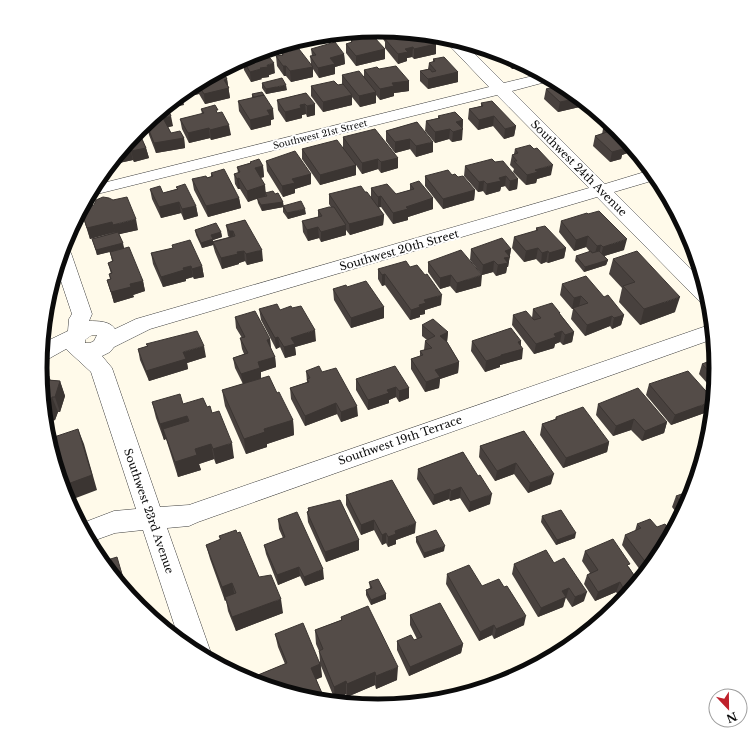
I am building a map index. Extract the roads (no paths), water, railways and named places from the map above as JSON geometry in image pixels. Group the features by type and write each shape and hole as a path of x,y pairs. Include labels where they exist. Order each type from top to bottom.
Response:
{"street":[{"name":"Southwest 24th Avenue","path":"459,47 700,290"},
{"name":"Southwest 21st Street","path":"100,189 540,79"},
{"name":"Southwest 20th Street","path":"79,337 88,328 102,342 143,324 648,177"},
{"name":"Southwest 23rd Avenue","path":"64,266 79,337 102,342 151,518 193,643"},
{"name":"Southwest 19th Terrace","path":"90,531 114,522 189,515 707,333"},
{"path":"48,350 79,337"}]}
